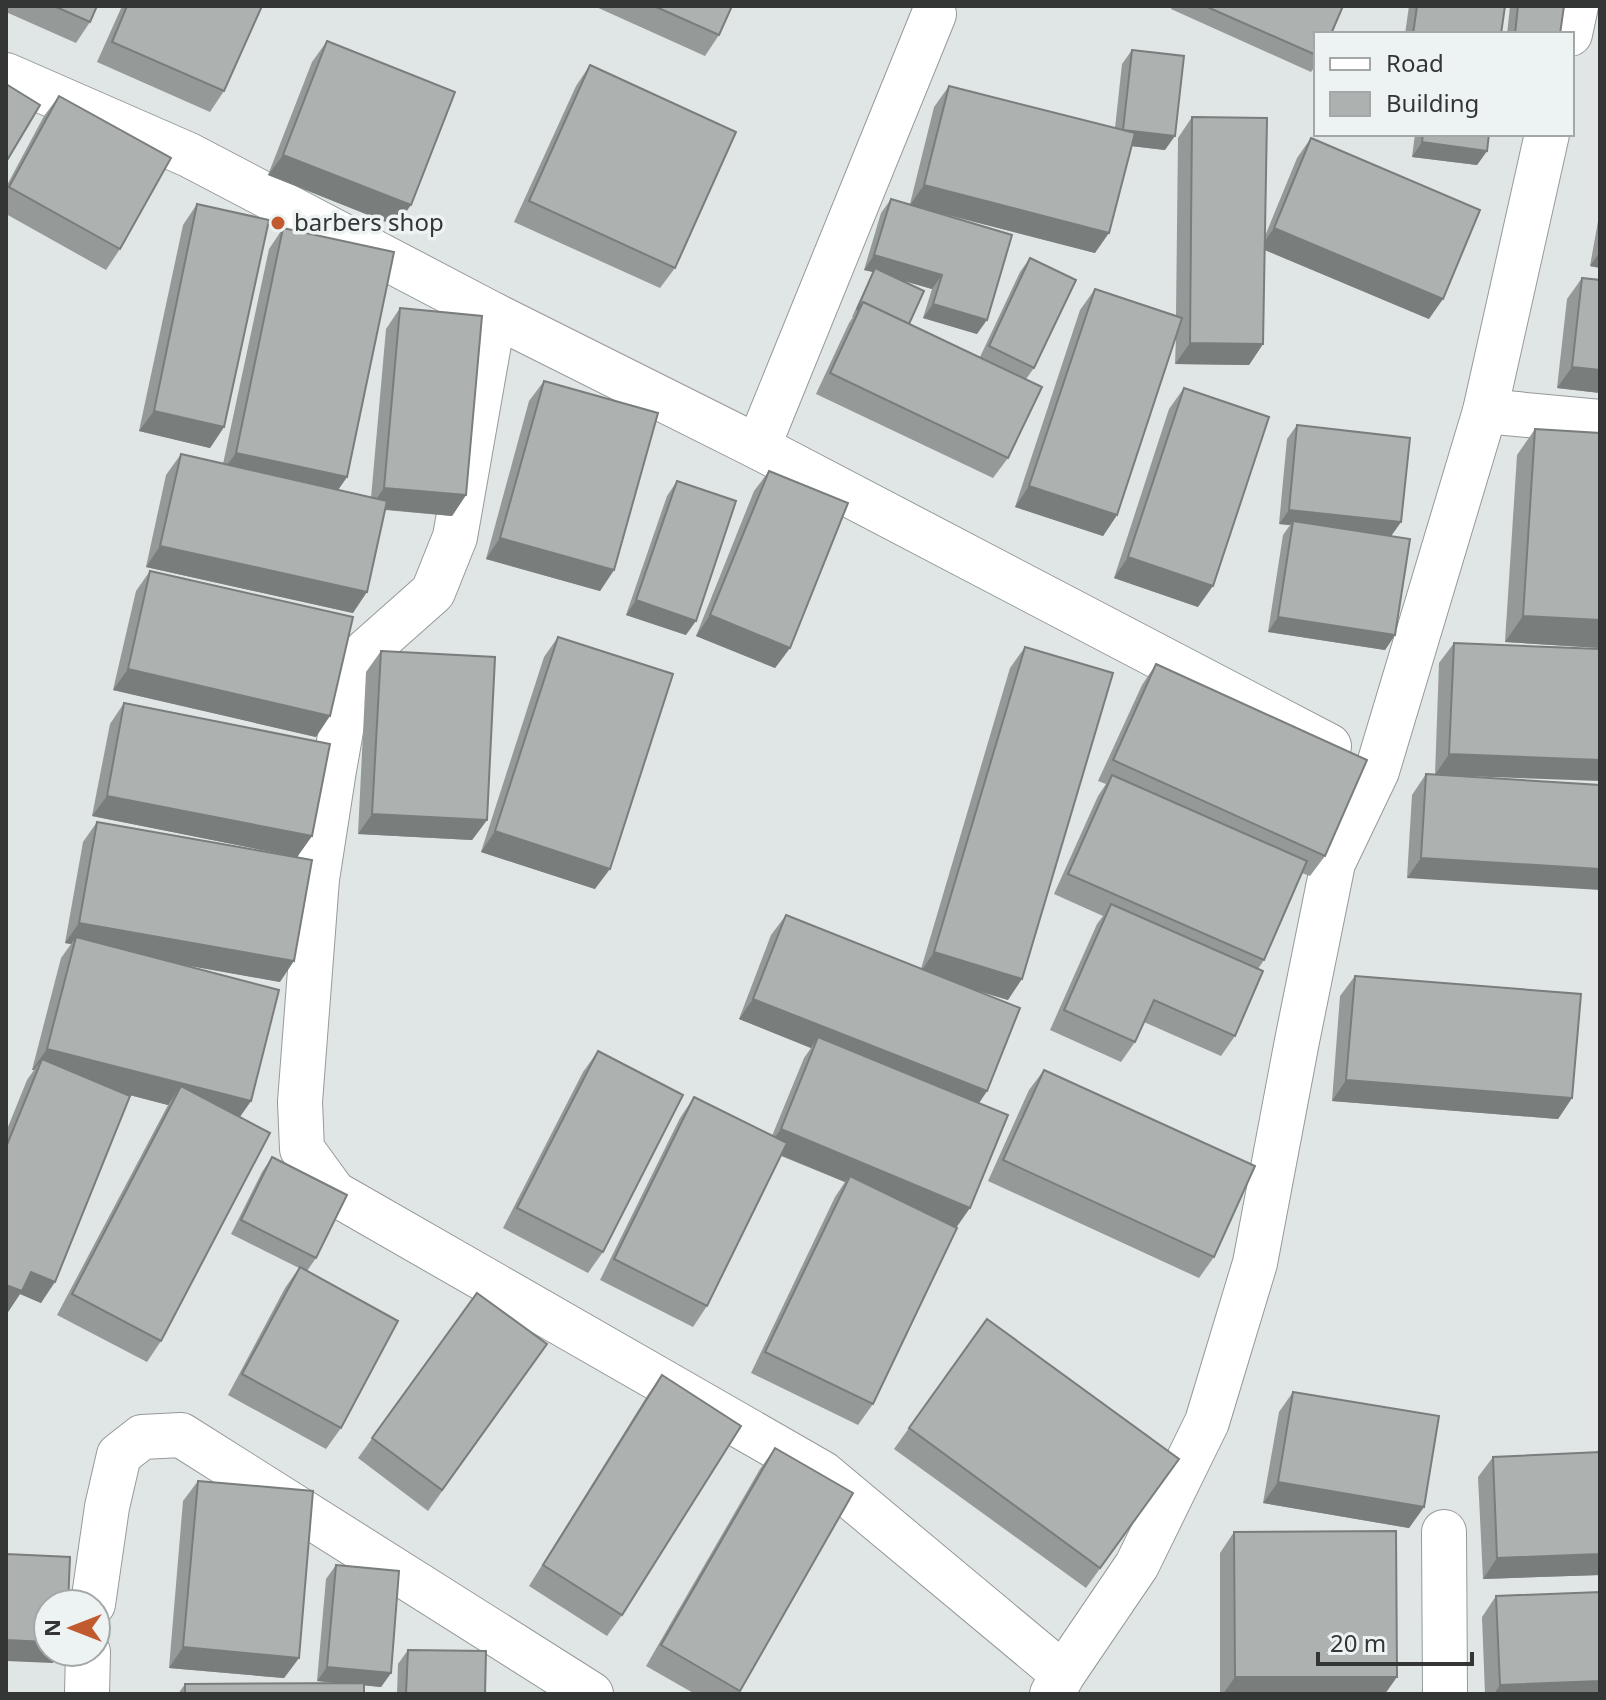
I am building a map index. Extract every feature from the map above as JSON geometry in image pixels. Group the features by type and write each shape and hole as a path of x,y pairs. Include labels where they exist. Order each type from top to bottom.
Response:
{"street":[{"path":"1570,32 1576,6"},
{"path":"758,447 934,14"},
{"path":"6,75 189,155 494,315 758,447 1377,771"},
{"path":"494,315 455,537 433,592 353,663 317,879 300,1102 302,1149 334,1193 822,1473 1058,1684 1137,1565 1207,1422 1255,1263 1333,863 1377,771 1485,411 1547,136"},
{"path":"1485,411 1600,422"},
{"path":"95,1588 107,1507 119,1455 142,1437 181,1435 591,1694"},
{"path":"1444,1532 1445,1694"},
{"path":"87,1694 88,1668"}],"building":[{"path":"54,6 97,6 90,22"},
{"path":"127,6 262,6 224,91 112,42"},
{"path":"654,6 732,6 719,35"},
{"path":"1205,6 1343,6 1332,32 1314,32 1314,54"},
{"path":"1417,6 1505,6 1501,32 1413,32"},
{"path":"1518,6 1564,6 1560,32 1515,32"},
{"path":"327,41 455,92 411,205 283,155"},
{"path":"1132,50 1184,56 1175,136 1123,130"},
{"path":"590,65 736,132 675,268 529,201"},
{"path":"6,84 40,105 6,162"},
{"path":"949,86 1135,133 1109,233 924,185"},
{"path":"59,96 171,158 120,249 9,187"},
{"path":"1192,117 1267,118 1263,344 1190,343"},
{"path":"1423,136 1489,136 1487,151 1422,142"},
{"path":"1311,138 1480,210 1443,299 1274,228"},
{"path":"891,199 1012,235 987,320 933,304 942,275 874,255"},
{"path":"197,204 269,220 224,427 154,411"},
{"path":"283,228 394,252 347,477 236,453"},
{"path":"1030,258 1076,280 1034,368 989,346"},
{"path":"875,268 924,291 909,324 863,302 857,309"},
{"path":"1582,278 1600,280 1600,370 1572,367"},
{"path":"1095,289 1182,318 1117,515 1029,486"},
{"path":"863,302 1042,387 1008,458 830,373"},
{"path":"400,308 482,316 466,495 384,488"},
{"path":"544,381 658,413 614,570 500,538"},
{"path":"1184,388 1269,417 1213,586 1128,557"},
{"path":"1297,425 1410,438 1401,522 1289,510"},
{"path":"1535,429 1600,433 1600,620 1523,616"},
{"path":"181,454 387,501 367,592 160,546"},
{"path":"769,471 848,503 790,648 710,615"},
{"path":"677,481 736,501 696,621 636,600"},
{"path":"1293,521 1410,539 1395,635 1278,617"},
{"path":"150,571 353,617 330,716 128,669"},
{"path":"558,637 673,674 610,869 495,831"},
{"path":"1454,643 1600,649 1600,760 1449,754"},
{"path":"1025,647 1113,673 1022,979 934,952"},
{"path":"381,651 495,657 487,820 372,814"},
{"path":"1156,664 1367,760 1325,856 1113,760"},
{"path":"124,703 330,744 312,836 107,796"},
{"path":"1426,774 1600,785 1600,869 1421,858"},
{"path":"1112,775 1307,861 1264,960 1068,874"},
{"path":"97,822 312,860 294,961 79,923"},
{"path":"1111,904 1263,971 1235,1036 1154,1000 1135,1042 1064,1010"},
{"path":"786,915 1020,1008 987,1091 753,999"},
{"path":"76,937 279,990 251,1101 47,1049"},
{"path":"1355,976 1581,994 1572,1098 1346,1080"},
{"path":"818,1037 1008,1115 970,1208 781,1129"},
{"path":"598,1051 683,1095 603,1252 517,1208"},
{"path":"42,1059 130,1096 55,1282 31,1272 22,1291 6,1285 6,1147"},
{"path":"1044,1070 1255,1166 1214,1257 1003,1160"},
{"path":"181,1086 270,1133 161,1341 72,1294"},
{"path":"694,1097 787,1143 707,1306 614,1259"},
{"path":"272,1157 347,1195 316,1258 241,1220"},
{"path":"850,1176 957,1228 873,1404 765,1352"},
{"path":"300,1267 398,1321 341,1428 242,1374"},
{"path":"477,1293 547,1344 442,1490 372,1438"},
{"path":"987,1319 1179,1459 1100,1568 909,1428"},
{"path":"662,1375 741,1426 622,1615 543,1565"},
{"path":"1293,1392 1439,1416 1424,1507 1278,1482"},
{"path":"775,1448 853,1493 740,1691 661,1645"},
{"path":"1600,1452 1600,1554 1497,1558 1493,1457"},
{"path":"198,1481 313,1491 299,1658 183,1647"},
{"path":"1396,1531 1397,1677 1235,1677 1234,1532"},
{"path":"6,1554 70,1557 69,1588 32,1588 32,1641 6,1640"},
{"path":"336,1565 399,1571 391,1673 327,1667"},
{"path":"1600,1592 1600,1681 1500,1685 1496,1596"},
{"path":"408,1650 486,1651 485,1694 406,1694"},
{"path":"364,1683 364,1694 185,1694 185,1684"}],"place":[{"name":"barbers shop","path":"278,223"}]}
